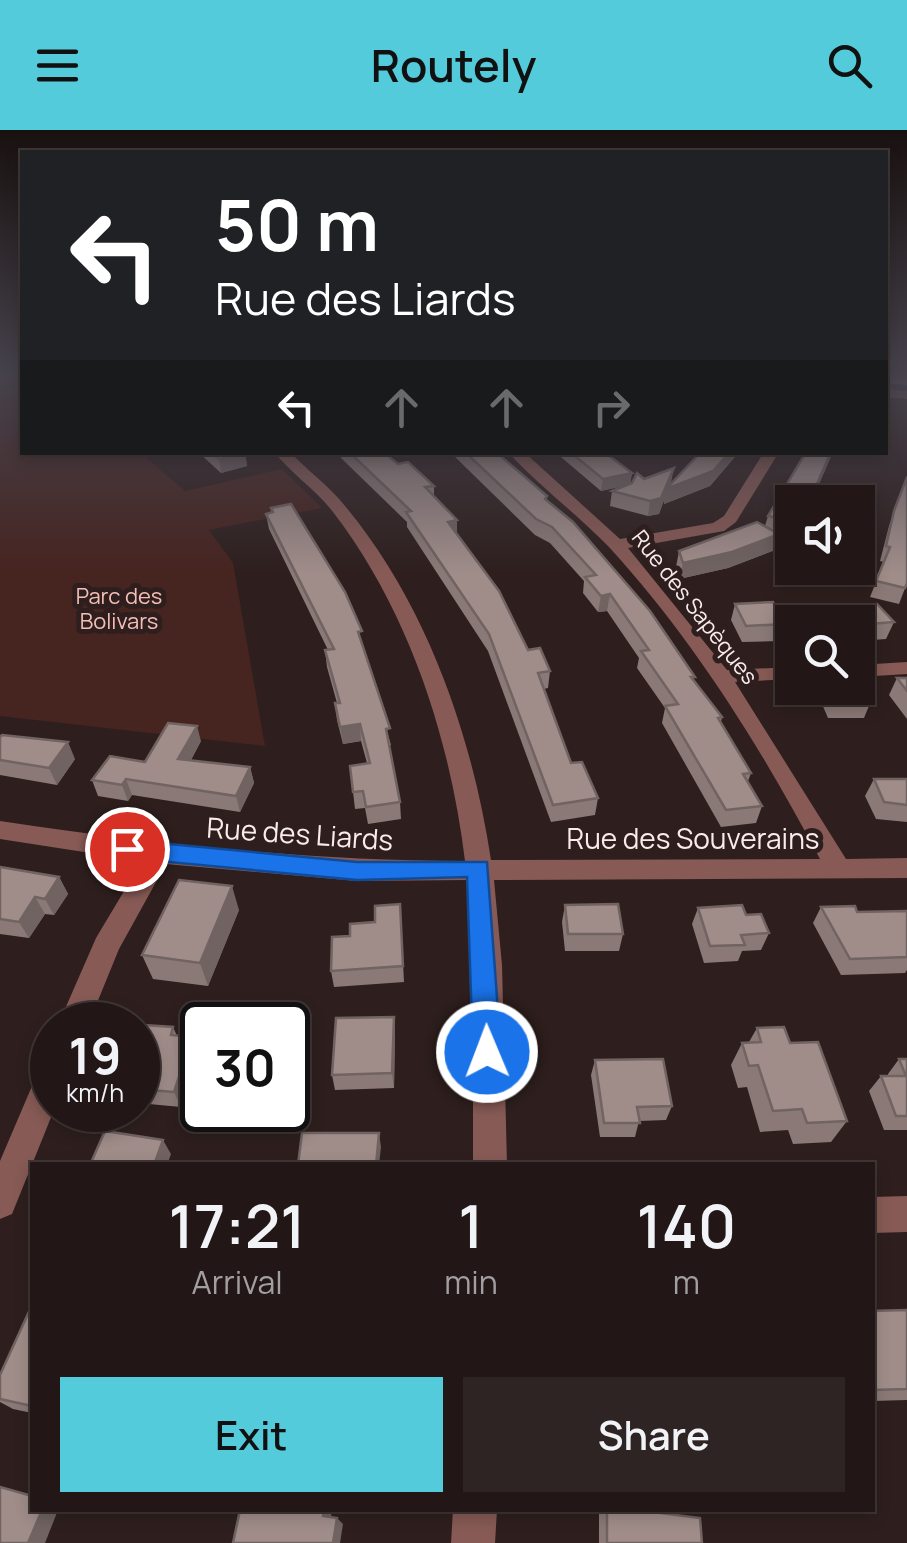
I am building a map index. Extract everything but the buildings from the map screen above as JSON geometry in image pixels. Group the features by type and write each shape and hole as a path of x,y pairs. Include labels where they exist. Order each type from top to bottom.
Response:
{"street":[{"path":"284,455 336,506 404,608 437,690 479,868 490,1162"},
{"name":"Rue des Sapèques","path":"518,455 616,545 722,676 803,802 838,868"},
{"path":"616,545 718,526 730,519 770,455"},
{"path":"875,670 907,668"},
{"path":"722,676 775,674"},
{"name":"Rue des Liards","path":"0,830 158,854 357,871 479,868"},
{"path":"83,1002 106,946 158,854"},
{"name":"Rue des Souverains","path":"479,868 907,868"},
{"path":"1,1195 30,1127"},
{"path":"875,1215 907,1214"},
{"path":"473,1543 474,1512"}],"green space":[{"name":"Parc des Bolivars","path":"0,442 20,442 20,455 143,455 185,491 282,469 322,508 209,530 233,563 265,746 0,716"}],"route":[{"path":"127,849 357,871 479,868 484,902 487,1052"}]}
